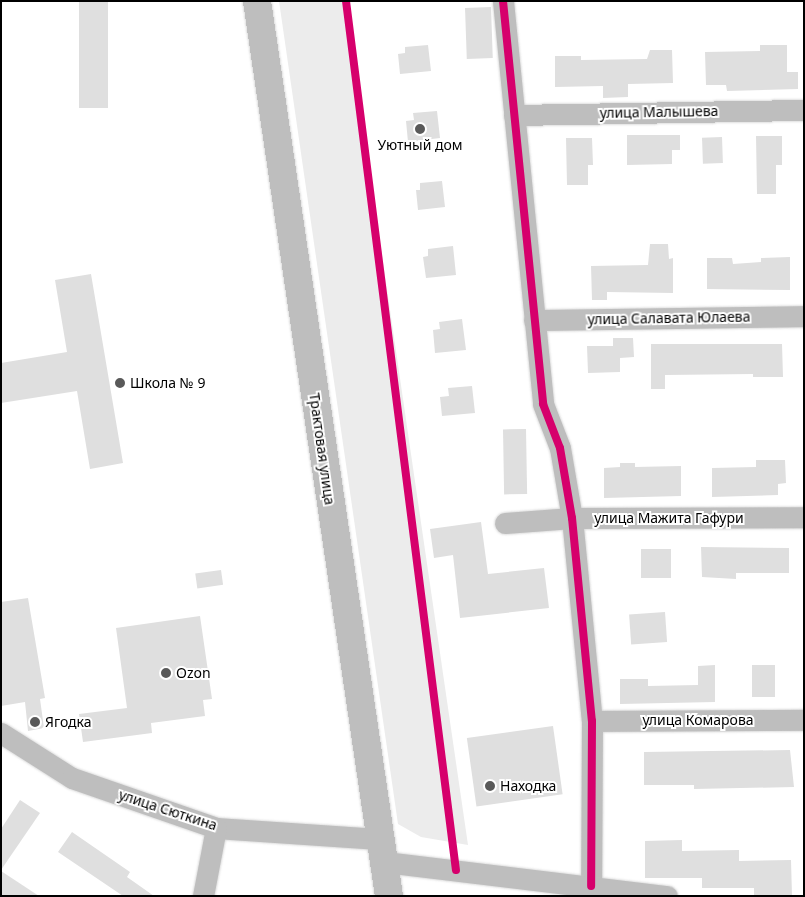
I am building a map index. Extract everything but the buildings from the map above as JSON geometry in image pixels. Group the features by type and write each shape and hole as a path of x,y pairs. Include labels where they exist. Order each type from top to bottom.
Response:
{"main road":[{"name":"Трактовая улица","path":"256,1 389,896"}],"street":[{"path":"503,1 544,404 560,448 572,518 592,721 591,886"},
{"name":"улица Малышева","path":"514,115 804,110"},
{"name":"улица Салавата Юлаева","path":"534,320 804,316"},
{"name":"улица Мажита Гафури","path":"505,523 572,518 804,518"},
{"name":"улица Комарова","path":"592,721 804,720"},
{"name":"улица Сюткина","path":"1,733 72,778 216,828 382,851 591,886 667,896"},
{"path":"203,896 216,828"}],"shaded area":[{"path":"279,1 345,1 468,845 421,837 398,824"}],"cycle path":[{"path":"346,1 456,870"},
{"path":"503,1 543,404 560,448 572,518 592,721 591,886"}],"place":[{"name":"Уютный дом","path":"420,129"},
{"name":"Школа № 9","path":"120,383"},
{"name":"Ozon","path":"166,673"},
{"name":"Ягодка","path":"35,722"},
{"name":"Находка","path":"490,786"}]}
